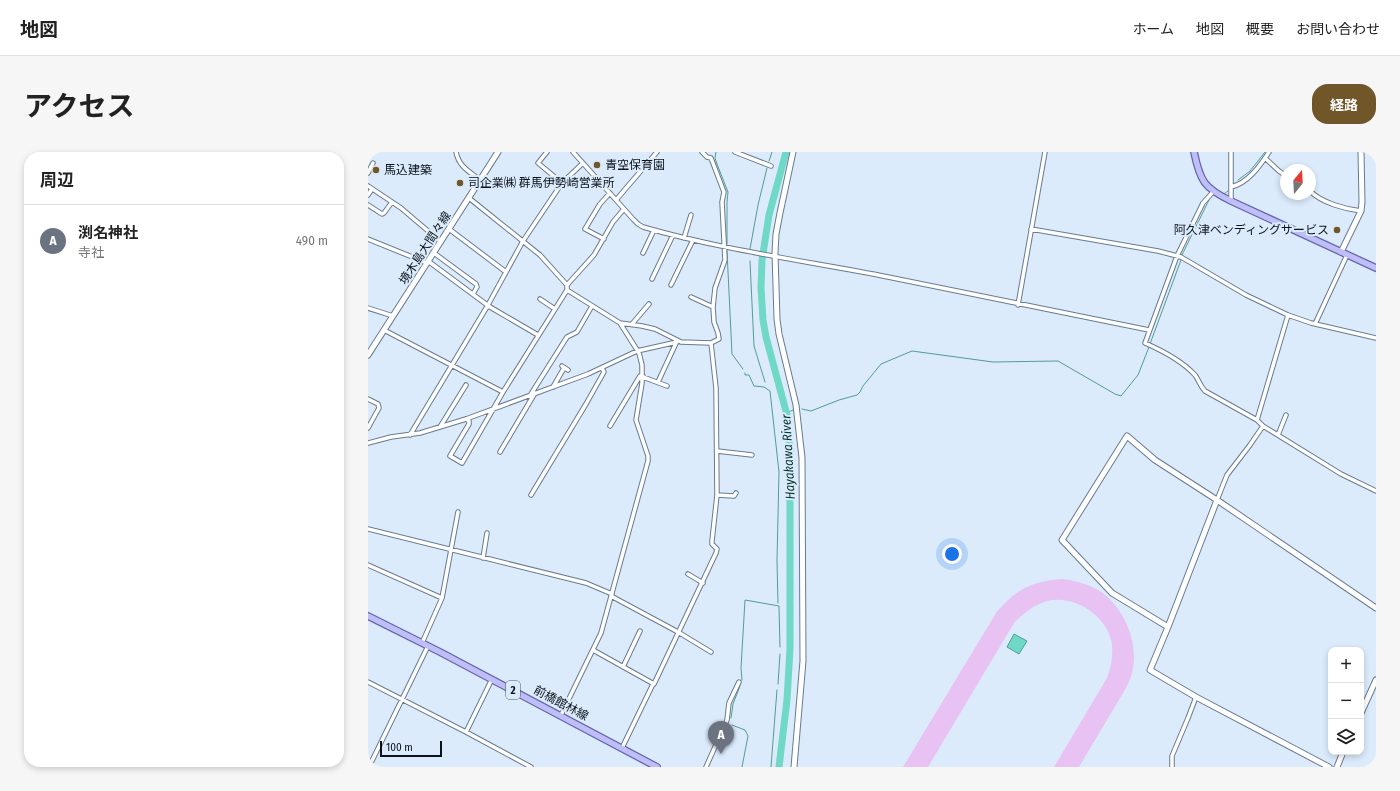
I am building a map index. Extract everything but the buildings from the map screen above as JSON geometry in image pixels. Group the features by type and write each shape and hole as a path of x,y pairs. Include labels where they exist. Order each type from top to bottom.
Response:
{"main road":[{"path":"1194,152 1202,180 1213,192 1376,268"},
{"name":"前橋館林線","path":"368,616 561,715 657,767"}],"street":[{"path":"456,152 459,162 480,180"},
{"name":"境木島大間々線","path":"368,355 498,152"},
{"path":"546,152 538,163 562,183"},
{"path":"573,152 638,224 654,230 773,257 888,277 1018,305 1149,330"},
{"path":"616,200 657,152"},
{"path":"567,290 620,323 655,329 677,341 690,343 711,343 718,340 719,337 714,322 713,307 715,288 725,260 722,202 724,192 710,158 702,152"},
{"path":"710,158 712,152"},
{"path":"735,152 771,166"},
{"path":"793,152 776,234 773,257 779,334 797,410 802,458 803,661 794,767"},
{"path":"1018,305 1045,152"},
{"path":"1231,152 1231,201"},
{"path":"1231,187 1237,185 1254,173 1269,152"},
{"path":"1341,252 1361,211 1361,152"},
{"path":"1265,158 1280,173"},
{"path":"368,173 374,163"},
{"path":"410,435 488,305 523,241 562,183 583,163"},
{"path":"368,195 370,188 392,202 441,242"},
{"path":"1213,192 1203,203 1177,256 1145,343 1169,355 1195,375 1205,391 1257,420 1263,426 1341,474 1376,491"},
{"path":"604,239 585,228 600,204 610,193"},
{"path":"1316,196 1337,206 1361,211"},
{"path":"466,419 469,421 469,424 450,456 462,463 503,392 567,290 567,285 540,255 469,198"},
{"path":"368,205 384,214 392,202"},
{"path":"567,285 594,255 613,222 624,209"},
{"path":"684,238 691,215"},
{"path":"449,229 506,272"},
{"path":"1031,229 1158,251 1181,257 1246,295 1288,315 1315,324 1376,338"},
{"path":"643,253 654,230"},
{"path":"652,279 673,235"},
{"path":"368,239 428,262 488,305 514,322 538,335"},
{"path":"671,286 693,240"},
{"path":"434,253 476,284 477,287 473,294"},
{"path":"1315,324 1347,255"},
{"path":"691,297 713,307"},
{"path":"540,299 555,309"},
{"path":"632,324 648,304"},
{"path":"530,395 567,337 576,332 592,306"},
{"path":"368,308 393,316"},
{"path":"1257,420 1288,315"},
{"path":"561,715 601,633 648,461 648,456 636,420 643,376 642,365 637,350 620,323"},
{"path":"384,330 503,392"},
{"path":"368,443 391,437 410,435 466,419 602,368 637,350 677,341"},
{"path":"658,382 677,341"},
{"path":"622,748 654,684 717,549 712,544 718,495 716,388 711,343"},
{"path":"554,387 565,368"},
{"path":"531,495 604,372 602,368"},
{"path":"610,426 640,376 643,376"},
{"path":"643,376 667,386"},
{"path":"440,427 466,385"},
{"path":"500,452 535,393"},
{"path":"368,399 378,404 379,408 368,428"},
{"path":"1278,435 1286,415"},
{"path":"1263,426 1228,475 1150,670 1196,697 1329,767"},
{"path":"1168,627 1112,593 1063,542 1062,539 1127,436 1155,460 1217,500 1376,608"},
{"path":"717,451 752,455"},
{"path":"718,495 734,496 736,493"},
{"path":"369,767 402,700 442,598 458,512"},
{"path":"368,529 586,583 612,595 711,652"},
{"path":"483,558 487,533"},
{"path":"368,565 442,598"},
{"path":"688,574 702,583"},
{"path":"623,667 640,631"},
{"path":"593,650 653,684"},
{"path":"466,732 492,679"},
{"path":"1364,706 1376,680"},
{"path":"368,682 531,767"},
{"path":"706,767 727,720 729,703 739,682"},
{"path":"1172,767 1172,756 1196,697"},
{"path":"1336,767 1342,755"}],"shaded area":[{"path":"1063,579 1090,586 1098,590 1115,605 1127,624 1131,635 1134,657 1131,676 1126,688 1079,767 1054,767 1107,678 1110,670 1112,645 1105,625 1089,610 1079,604 1058,600 1047,601 1033,607 1014,623 928,767 903,767 996,613 1011,598 1025,588 1033,584"},
{"path":"1014,634 1027,641 1019,654 1007,647"}],"waterway":[{"path":"716,152 715,158 728,192 727,244"},
{"path":"769,161 772,152"},
{"name":"Hayakawa River","path":"779,767 787,700 790,649 790,450 787,415 766,337 763,320 761,288 762,260 769,215 786,152"},
{"path":"1238,180 1250,171 1265,152"},
{"path":"750,249 758,205 767,168"},
{"path":"1224,194 1228,191"},
{"path":"1182,255 1209,200"},
{"path":"727,251 732,354 743,369"},
{"path":"1150,344 1181,260"},
{"path":"750,261 754,346 765,382"},
{"path":"802,409 811,411 857,395 881,364 912,351 993,362 1058,361 1121,396 1138,375 1149,347"},
{"path":"745,373 745,375 749,375 754,386 764,387 770,391 779,472 777,561 778,603"},
{"name":"Hayakawa River","path":"787,413 793,410"},
{"path":"742,680 741,668 745,600 779,606 780,647"},
{"path":"778,684 780,654"},
{"path":"731,718 733,704 740,686"},
{"path":"771,767 777,690"},
{"path":"732,725 745,730 748,736 742,767"}],"place":[{"name":"青空保育園","path":"597,165"},
{"name":"馬込建築","path":"376,170"},
{"name":"司企業㈱ 群馬伊勢崎営業所","path":"460,183"},
{"name":"阿久津ベンディングサービス","path":"1337,230"},
{"name":"渕名神社","path":"721,754"}]}
